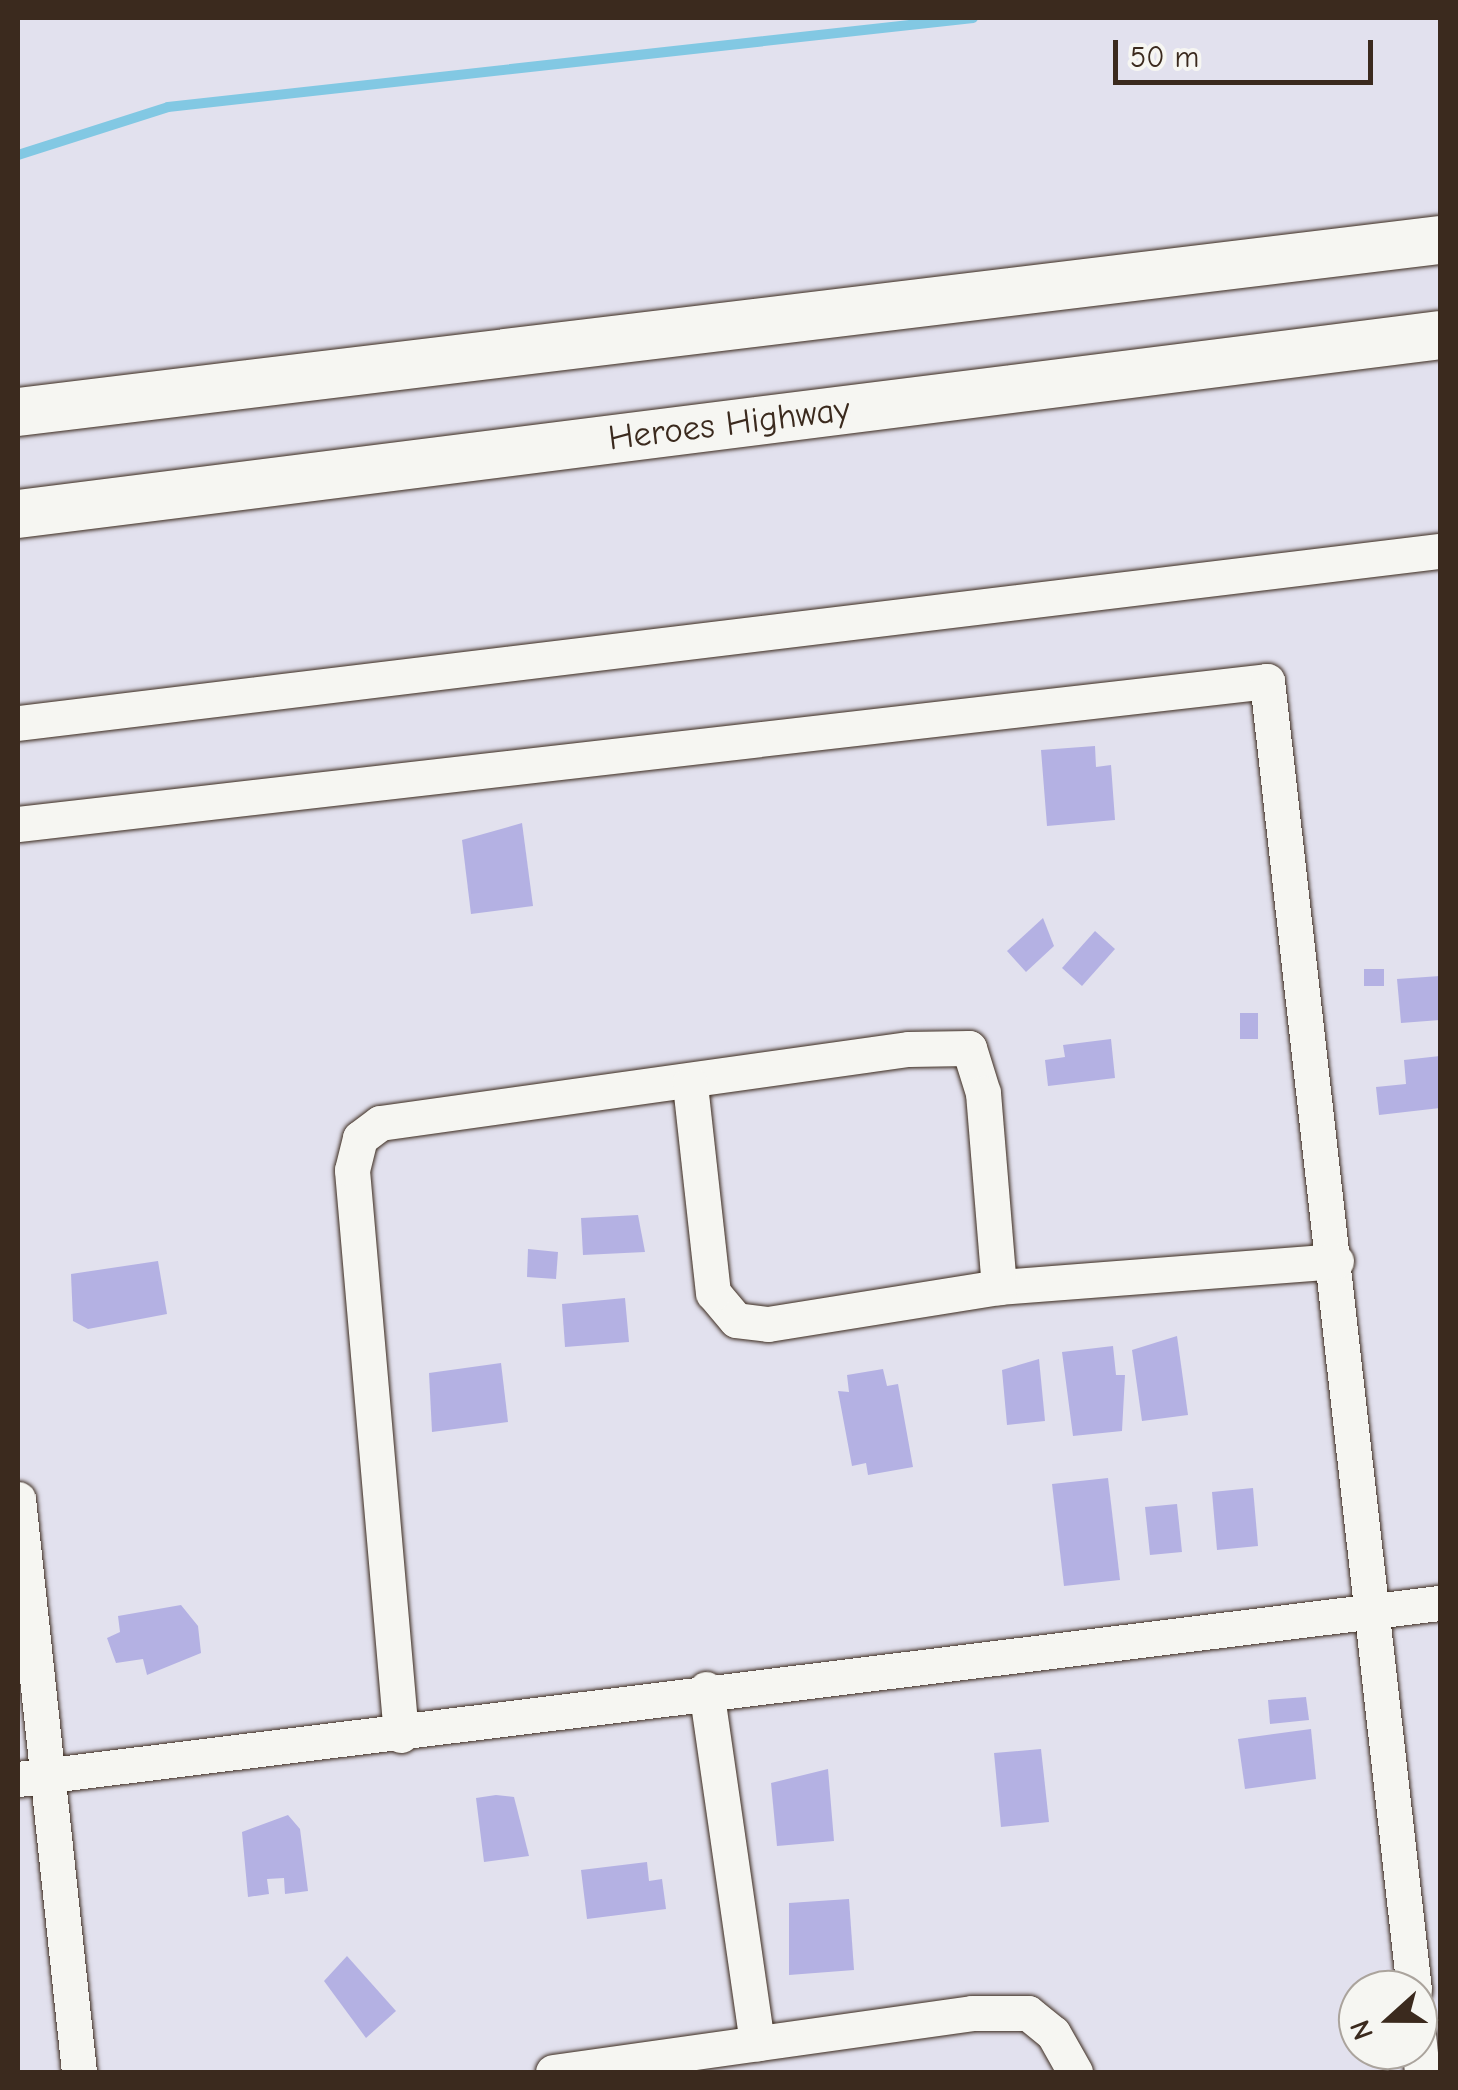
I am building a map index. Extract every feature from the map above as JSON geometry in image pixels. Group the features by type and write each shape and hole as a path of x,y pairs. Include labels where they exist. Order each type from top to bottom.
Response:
{"main road":[{"path":"18,412 1440,240"},
{"name":"Heroes Highway","path":"18,514 1440,335"}],"street":[{"path":"18,723 1440,551"},
{"path":"18,824 1267,681 1377,1609 1412,1970"},
{"path":"402,1736 352,1170 360,1138 380,1123 969,1048 983,1093 1000,1287"},
{"path":"690,1083 713,1293 736,1320 768,1324 1000,1287 1336,1261"},
{"path":"18,1499 32,1777 79,2072"},
{"path":"32,1777 402,1736 706,1688 1440,1603"},
{"path":"706,1688 757,2043"},
{"path":"553,2072 757,2043 1028,2013 1053,2033 1075,2072"}],"building":[{"path":"1095,746 1096,767 1111,765 1115,820 1047,826 1041,750"},
{"path":"522,823 533,906 471,914 462,840"},
{"path":"1043,918 1054,946 1026,972 1007,951"},
{"path":"1095,931 1115,949 1082,986 1062,968"},
{"path":"1364,969 1384,969 1384,986 1364,986"},
{"path":"1440,976 1440,1020 1401,1023 1397,979"},
{"path":"1240,1013 1258,1013 1258,1039 1240,1039"},
{"path":"1111,1039 1115,1078 1048,1086 1045,1060 1065,1057 1063,1045"},
{"path":"1440,1056 1440,1108 1379,1115 1376,1087 1406,1084 1404,1060"},
{"path":"638,1215 645,1252 583,1255 581,1218"},
{"path":"528,1249 558,1252 556,1279 527,1277"},
{"path":"158,1261 167,1314 88,1329 73,1321 71,1274"},
{"path":"625,1298 629,1342 565,1347 562,1304"},
{"path":"1177,1336 1188,1415 1142,1421 1132,1350"},
{"path":"1113,1346 1116,1375 1125,1375 1122,1431 1073,1436 1062,1352"},
{"path":"1039,1359 1045,1421 1007,1425 1002,1370"},
{"path":"501,1363 508,1422 432,1432 429,1373"},
{"path":"883,1369 887,1386 898,1384 913,1467 868,1475 866,1463 852,1466 838,1391 849,1392 847,1375"},
{"path":"1108,1478 1120,1580 1064,1586 1052,1484"},
{"path":"1253,1488 1258,1546 1217,1550 1212,1492"},
{"path":"1177,1504 1182,1552 1150,1555 1145,1507"},
{"path":"181,1605 198,1626 201,1653 147,1675 143,1659 116,1663 107,1638 120,1632 118,1616"},
{"path":"1306,1697 1309,1720 1270,1724 1268,1700"},
{"path":"1311,1729 1316,1779 1245,1789 1238,1739"},
{"path":"1041,1749 1049,1822 1001,1827 994,1753"},
{"path":"828,1769 834,1841 777,1846 771,1783"},
{"path":"514,1797 529,1856 484,1862 476,1798"},
{"path":"288,1815 300,1829 308,1891 285,1894 284,1878 267,1879 269,1894 248,1897 242,1832"},
{"path":"647,1862 649,1881 662,1879 666,1909 587,1919 581,1870"},
{"path":"849,1899 854,1970 789,1975 789,1903"},
{"path":"347,1956 396,2011 366,2038 324,1981"}],"waterway":[{"path":"18,155 168,107 973,18"}]}
